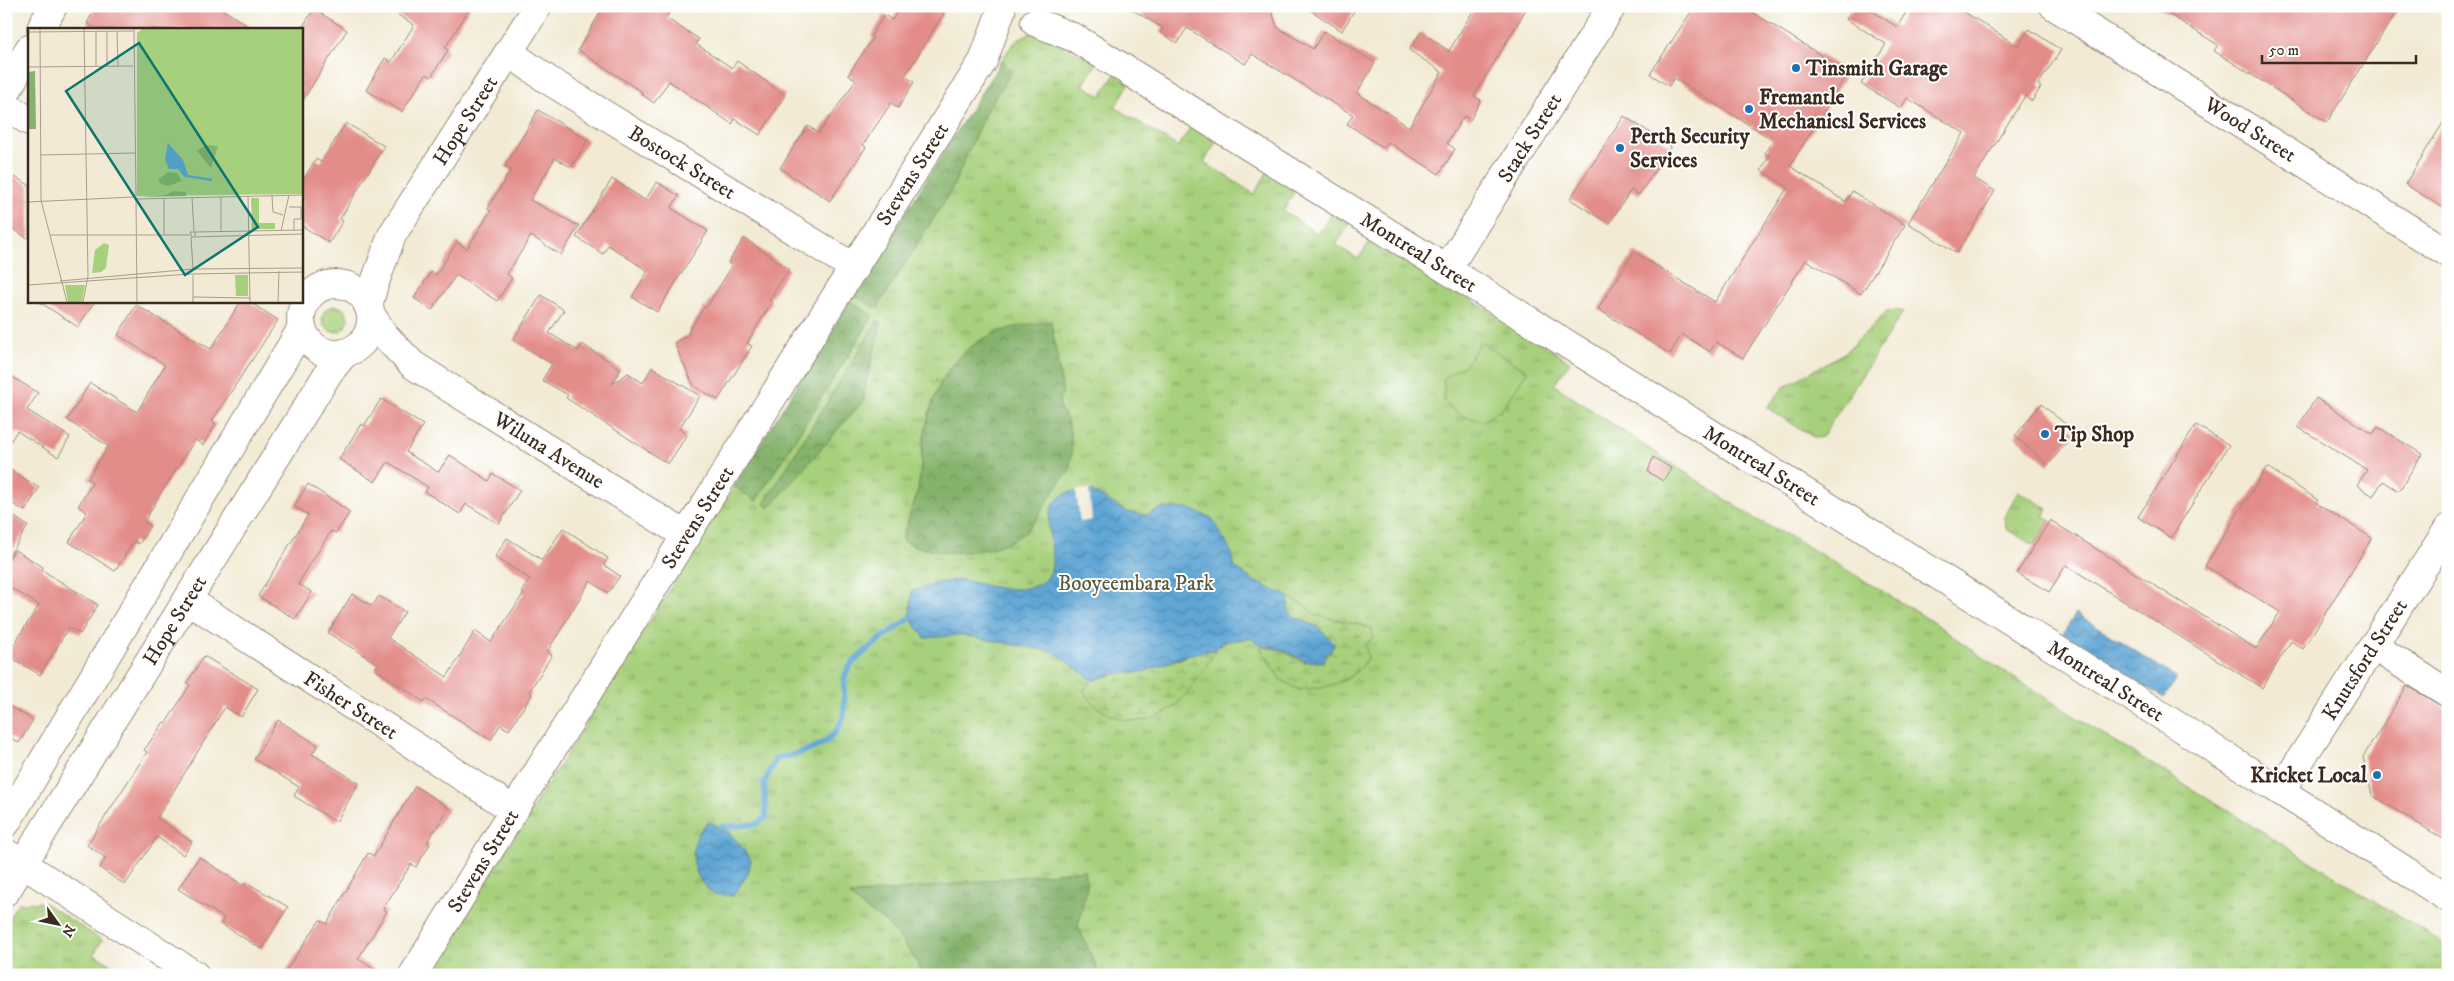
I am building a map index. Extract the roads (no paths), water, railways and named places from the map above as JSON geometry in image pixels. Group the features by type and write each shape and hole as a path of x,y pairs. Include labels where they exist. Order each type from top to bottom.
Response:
{"street":[{"path":"41,28 53,6"},
{"name":"Hope Street","path":"370,311 374,285 392,235 510,53 538,6"},
{"name":"Stack Street","path":"1447,268 1612,6"},
{"name":"Wood Street","path":"2054,6 2448,253"},
{"name":"Montreal Street","path":"1026,13 1075,38 1447,268 1774,474 1939,574 2448,898"},
{"name":"Stevens Street","path":"413,975 514,810 984,61 1026,13"},
{"path":"28,52 7,93 28,120"},
{"name":"Bostock Street","path":"510,53 548,80 855,268"},
{"name":"Hope Street","path":"322,284 392,235"},
{"path":"322,284 358,291 370,311 367,334 350,350 336,354 318,349 311,344 297,315 308,298 322,284"},
{"name":"Wiluna Avenue","path":"370,311 384,335 413,364 687,536"},
{"name":"Hope Street","path":"6,822 297,315"},
{"name":"Hope Street","path":"6,891 15,859 188,600 329,372 350,350"},
{"name":"Wiluna Avenue","path":"350,350 413,364"},
{"name":"Knutsford Street","path":"2281,790 2373,646 2444,542"},
{"name":"Fisher Street","path":"188,600 514,810"},
{"path":"2373,646 2448,693"},
{"path":"15,859 195,975"}],"water":[{"path":"1092,491 1127,512 1147,515 1162,508 1190,509 1212,518 1232,553 1233,566 1254,581 1289,597 1288,609 1293,616 1318,627 1335,644 1323,661 1308,661 1279,649 1261,645 1251,638 1223,642 1215,650 1189,655 1145,671 1117,673 1093,680 1054,652 962,635 925,638 910,618 912,591 955,580 1009,589 1037,585 1047,578 1052,567 1049,528 1050,515 1054,503 1068,493"},
{"path":"2076,613 2177,678 2164,698 2063,634"},
{"path":"709,822 729,833 751,860 748,874 733,896 713,893 705,887 695,868 693,858 697,837"}],"waterway":[{"path":"722,827 756,824 766,817 764,783 776,759 807,751 833,735 843,716 845,678 850,666 865,651 910,618"}],"place":[{"name":"Tinsmith Garage","path":"1796,68"},
{"name":"Fremantle Mechanicsl Services","path":"1749,109"},
{"name":"Perth Security Services","path":"1620,148"},
{"name":"Tip Shop","path":"2045,434"},
{"name":"Kricket Local","path":"2377,775"}],"park label":[{"name":"Booyeembara Park","path":"1136,583"}]}
